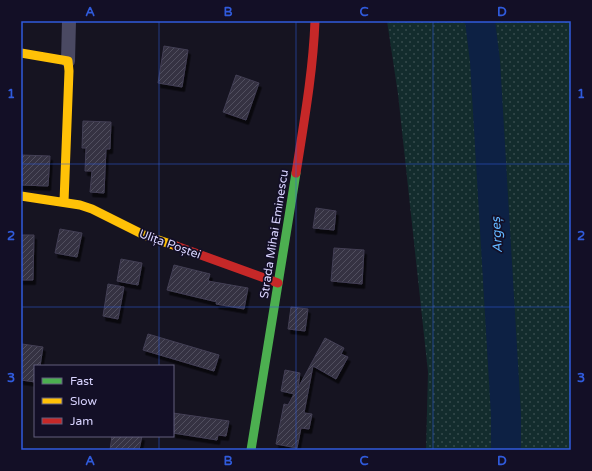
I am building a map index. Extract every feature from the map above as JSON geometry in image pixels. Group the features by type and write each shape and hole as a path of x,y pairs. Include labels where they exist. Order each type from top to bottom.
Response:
{"street":[{"path":"64,202 69,71 68,21"},
{"name":"Strada Mihai Eminescu","path":"251,450 310,85 314,51 315,21"},
{"path":"21,53 68,61"},
{"name":"Ulița Poștei","path":"21,196 64,202 92,209 144,235 278,283"}],"green space":[{"path":"387,21 571,21 571,450 426,450 428,372 398,94"}],"building":[{"path":"164,46 188,50 182,87 158,83"},
{"path":"236,75 259,83 246,120 223,112"},
{"path":"83,121 111,122 110,149 106,149 104,193 90,192 92,171 85,171 86,148 82,148"},
{"path":"21,155 50,156 48,186 21,185"},
{"path":"316,208 336,211 334,230 313,228"},
{"path":"60,229 82,233 77,257 55,253"},
{"path":"21,235 34,235 33,280 21,280"},
{"path":"334,248 364,250 362,284 331,281"},
{"path":"121,259 142,263 138,285 117,281"},
{"path":"174,265 210,274 208,281 248,288 244,309 216,304 217,302 167,290"},
{"path":"108,284 124,287 118,319 103,316"},
{"path":"291,307 308,309 305,331 288,329"},
{"path":"148,334 219,355 214,371 143,350"},
{"path":"325,338 344,348 341,354 348,357 336,379 313,366 304,413 312,414 309,429 301,428 297,448 276,444 284,404 288,405 294,394 281,391 285,370 300,373 298,388"},
{"path":"22,344 43,347 40,365 34,365 34,382 21,380"},
{"path":"174,413 229,421 226,436 218,435 217,440 174,433"},
{"path":"112,437 142,437 139,450 110,450"}],"waterway":[{"name":"Argeș","path":"480,21 485,61 506,415 506,450"}],"traffic: fast":[{"path":"251,450 296,173"}],"traffic: slow":[{"path":"21,53 68,61 69,71 64,202"},
{"path":"21,196 80,205 92,209 144,235 176,246"}],"traffic: jam":[{"path":"296,173 310,78 315,21"},
{"path":"176,246 278,283"}]}
